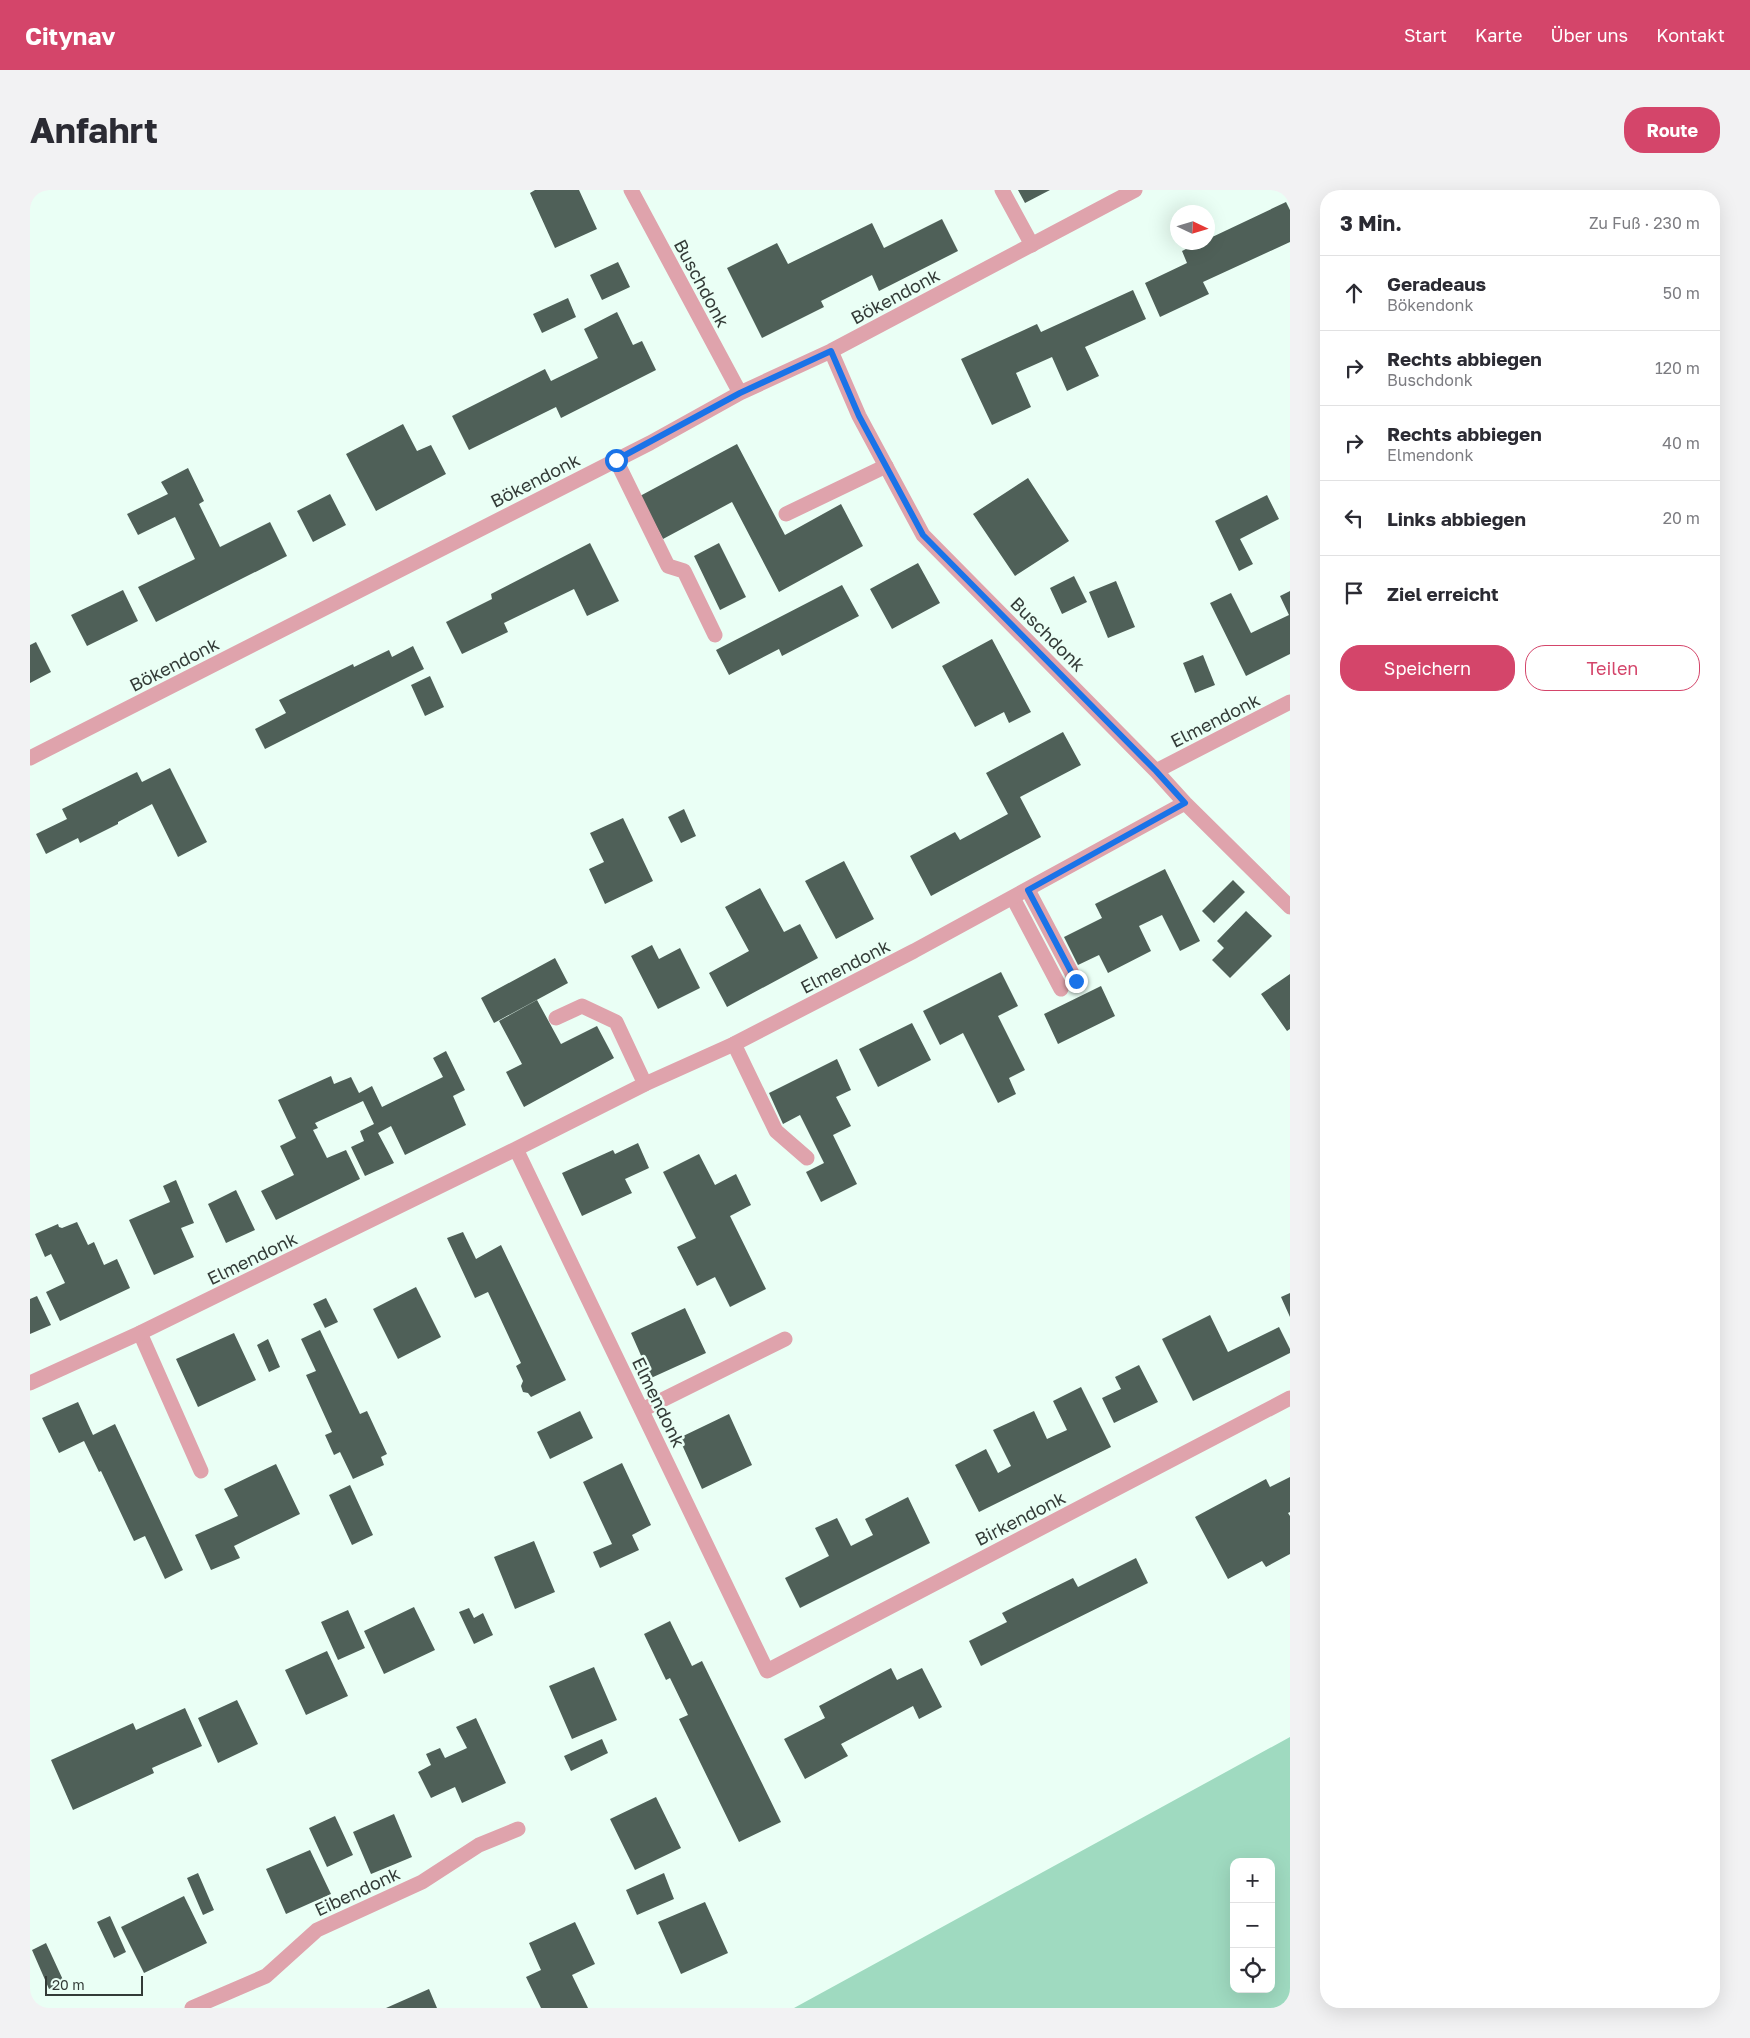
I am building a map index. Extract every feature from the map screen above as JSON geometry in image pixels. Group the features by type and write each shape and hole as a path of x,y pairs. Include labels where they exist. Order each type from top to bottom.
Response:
{"street":[{"name":"Buschdonk","path":"631,190 740,393"},
{"path":"1002,190 1032,245"},
{"name":"Bökendonk","path":"30,758 616,460 740,393 831,351 1135,190"},
{"name":"Buschdonk","path":"831,351 859,416 923,535 1156,771 1185,803 1290,907"},
{"path":"616,460 668,566 684,571 715,635"},
{"path":"786,514 886,466"},
{"name":"Elmendonk","path":"1156,771 1290,702"},
{"name":"Elmendonk","path":"30,1383 140,1333 645,1084 734,1044 914,951 1185,803"},
{"path":"1028,890 1076,981"},
{"path":"1013,898 1061,989"},
{"path":"556,1018 582,1006 616,1022 645,1084"},
{"path":"734,1044 776,1131 807,1158"},
{"name":"Elmendonk","path":"516,1149 766,1670"},
{"path":"140,1333 201,1471"},
{"path":"642,1410 785,1339"},
{"name":"Birkendonk","path":"766,1670 1290,1398"},
{"name":"Eibendonk","path":"192,2008 266,1976 317,1930 422,1882 479,1845 518,1829"}],"green space":[{"path":"1290,1737 1290,2008 794,2008"}],"building":[{"path":"535,190 579,190 597,229 555,248 530,193"},
{"path":"1018,190 1050,190 1025,203"},
{"path":"1286,202 1290,210 1290,242 1203,282 1209,294 1160,317 1145,283 1187,263 1182,251 1184,250 1215,250 1215,236"},
{"path":"942,219 958,251 879,291 872,275 821,301 824,307 762,338 727,268 777,243 788,264 872,223 884,248"},
{"path":"618,262 630,287 602,300 590,275"},
{"path":"1133,290 1146,319 1085,347 1099,376 1067,391 1052,357 1016,373 1031,407 992,425 961,359 1037,324 1041,332"},
{"path":"568,298 576,317 542,333 533,314"},
{"path":"617,312 633,345 642,341 656,370 561,418 556,407 469,450 452,416 545,369 551,381 598,358 584,329"},
{"path":"403,424 417,451 431,445 446,474 376,511 346,454"},
{"path":"737,444 785,535 841,504 863,546 779,592 732,502 663,539 640,496"},
{"path":"188,468 204,501 199,504 220,547 270,522 287,556 156,622 138,587 195,559 175,517 138,535 127,514 168,494 161,482"},
{"path":"1028,478 1069,541 1015,576 973,514"},
{"path":"330,494 346,525 313,542 297,511"},
{"path":"1267,495 1279,519 1240,539 1253,564 1239,571 1215,521"},
{"path":"590,543 619,601 587,616 574,589 504,623 508,632 462,654 446,622 492,599 491,594"},
{"path":"719,543 746,597 720,610 694,556"},
{"path":"918,563 940,603 892,629 870,589"},
{"path":"1074,576 1087,602 1062,614 1050,588"},
{"path":"1116,581 1135,627 1108,638 1089,592"},
{"path":"842,585 859,616 782,656 779,649 729,675 716,650"},
{"path":"123,590 138,621 87,646 71,615"},
{"path":"1290,591 1290,654 1246,676 1210,603 1231,593 1251,633 1289,615 1280,596"},
{"path":"992,639 1031,712 1009,723 1004,712 975,727 942,666"},
{"path":"36,642 51,672 30,683 30,645"},
{"path":"413,646 424,669 265,749 255,729 286,713 279,700 353,664 354,667 389,650 392,657"},
{"path":"1203,655 1215,685 1195,693 1183,663"},
{"path":"430,676 444,707 425,716 411,685"},
{"path":"1063,732 1081,765 1020,797 1041,837 931,896 910,856 955,832 960,840 1008,814 986,773"},
{"path":"170,768 207,842 178,857 152,804 80,843 78,838 46,854 36,834 67,819 62,809 137,772 142,782"},
{"path":"684,809 696,836 681,843 668,817"},
{"path":"623,818 653,881 605,904 589,869 604,862 590,833"},
{"path":"844,861 874,919 836,939 805,881"},
{"path":"1165,869 1200,941 1180,951 1162,915 1139,926 1151,951 1108,973 1099,955 1078,965 1064,937 1102,918 1095,904"},
{"path":"1233,880 1245,892 1214,923 1202,911"},
{"path":"760,888 784,932 800,924 818,958 727,1007 709,973 749,951 725,907"},
{"path":"1246,911 1272,936 1230,978 1212,960 1224,948 1217,941"},
{"path":"652,945 659,959 680,948 700,988 658,1009 631,956"},
{"path":"555,958 568,983 494,1023 481,998"},
{"path":"1001,972 1018,1006 998,1016 1025,1070 1009,1078 1016,1094 998,1103 963,1033 940,1045 923,1011"},
{"path":"1290,974 1290,1029 1287,1031 1261,994"},
{"path":"1101,986 1115,1016 1058,1044 1044,1014"},
{"path":"537,1000 561,1044 597,1026 614,1058 524,1107 506,1072 522,1064 499,1021"},
{"path":"912,1023 931,1060 878,1087 859,1049"},
{"path":"446,1051 465,1090 453,1096 466,1125 405,1155 391,1126 378,1133 394,1163 365,1176 351,1147 364,1141 360,1131 374,1124 363,1101 315,1123 318,1128 313,1130 327,1158 346,1150 360,1179 276,1220 261,1191 294,1175 280,1146 296,1138 278,1100 331,1076 334,1084 351,1077 359,1093 372,1086 382,1107 443,1077 433,1058"},
{"path":"837,1059 851,1090 836,1097 851,1126 833,1135 857,1184 821,1202 806,1172 824,1163 800,1115 783,1124 769,1093"},
{"path":"638,1143 649,1168 625,1179 632,1193 582,1216 562,1173 613,1150 615,1154"},
{"path":"699,1154 715,1185 736,1174 751,1205 730,1216 766,1289 730,1307 715,1277 697,1286 677,1247 696,1238 663,1172"},
{"path":"176,1180 194,1223 181,1228 194,1257 154,1275 129,1220 170,1202 163,1186"},
{"path":"236,1190 255,1230 226,1243 208,1204"},
{"path":"77,1222 88,1245 94,1242 104,1265 117,1259 130,1288 60,1321 46,1292 65,1283 51,1254 45,1257 35,1234 58,1224 62,1228"},
{"path":"463,1232 476,1259 501,1245 566,1380 531,1397 528,1393 523,1392 521,1386 523,1381 516,1366 521,1363 488,1292 475,1298 447,1238"},
{"path":"416,1287 441,1337 398,1359 373,1309"},
{"path":"1290,1293 1290,1317 1281,1297"},
{"path":"37,1296 51,1325 30,1334 30,1299"},
{"path":"326,1298 338,1322 325,1328 313,1304"},
{"path":"685,1308 706,1353 651,1378 631,1333"},
{"path":"1210,1315 1228,1352 1279,1327 1290,1349 1290,1353 1193,1401 1162,1339"},
{"path":"320,1330 360,1414 367,1411 387,1454 381,1457 384,1465 353,1479 340,1452 334,1455 325,1435 332,1432 306,1375 316,1371 301,1339"},
{"path":"234,1333 256,1380 198,1407 176,1359"},
{"path":"268,1339 280,1367 269,1372 257,1345"},
{"path":"1139,1365 1158,1402 1114,1423 1102,1398 1121,1389 1115,1377"},
{"path":"1081,1387 1111,1447 979,1512 955,1465 986,1449 998,1473 1011,1466 993,1430 1034,1411 1047,1439 1067,1430 1053,1401"},
{"path":"78,1402 93,1435 115,1424 183,1570 165,1579 145,1536 134,1541 101,1471 99,1472 84,1441 59,1453 42,1418"},
{"path":"580,1411 593,1438 550,1459 537,1432"},
{"path":"729,1414 752,1465 702,1489 679,1438"},
{"path":"622,1463 651,1525 632,1535 639,1550 600,1568 593,1552 612,1544 583,1482"},
{"path":"276,1464 300,1514 234,1546 240,1558 211,1570 195,1535 238,1516 224,1489"},
{"path":"1290,1477 1290,1512 1288,1513 1290,1516 1290,1554 1266,1567 1262,1561 1228,1579 1195,1517 1266,1479 1270,1487"},
{"path":"350,1485 373,1535 352,1545 329,1495"},
{"path":"908,1497 930,1543 800,1608 785,1578 829,1556 815,1528 837,1518 851,1546 873,1535 865,1519"},
{"path":"534,1541 555,1592 515,1609 494,1557"},
{"path":"1136,1558 1148,1583 981,1666 969,1641 1007,1622 1002,1613 1073,1578 1078,1587"},
{"path":"414,1607 435,1650 384,1674 364,1631"},
{"path":"469,1608 474,1618 483,1613 493,1635 474,1644 459,1612"},
{"path":"348,1610 365,1648 338,1660 321,1622"},
{"path":"670,1621 692,1666 702,1661 781,1822 739,1842 679,1719 688,1715 670,1678 666,1680 644,1634"},
{"path":"327,1651 348,1696 306,1715 285,1670"},
{"path":"594,1667 617,1720 572,1739 549,1686"},
{"path":"891,1668 897,1680 922,1668 942,1707 919,1719 913,1706 841,1744 848,1756 805,1779 784,1739 825,1718 819,1706"},
{"path":"237,1700 258,1744 218,1763 198,1718"},
{"path":"185,1708 202,1746 152,1768 154,1773 73,1810 51,1760 133,1723 136,1730"},
{"path":"476,1718 506,1783 462,1803 455,1787 431,1798 418,1772 431,1765 426,1754 440,1748 445,1758 467,1748 456,1727"},
{"path":"602,1739 608,1753 571,1771 564,1756"},
{"path":"656,1797 681,1848 635,1870 610,1819"},
{"path":"394,1814 412,1857 371,1874 353,1832"},
{"path":"335,1816 353,1855 327,1867 309,1828"},
{"path":"310,1850 331,1894 286,1914 266,1869"},
{"path":"198,1873 214,1910 203,1915 187,1878"},
{"path":"664,1873 674,1899 637,1915 626,1890"},
{"path":"184,1896 207,1943 144,1973 121,1927"},
{"path":"705,1902 728,1953 681,1974 658,1922"},
{"path":"110,1916 126,1952 114,1958 97,1922"},
{"path":"575,1922 595,1964 572,1975 588,2008 541,2008 526,1977 541,1970 529,1943"},
{"path":"46,1943 64,1982 49,1989 32,1950"},
{"path":"429,1989 437,2008 386,2008"}],"route":[{"path":"616,460 740,393 831,351 859,416 923,535 1156,771 1185,803 1028,890 1076,981"}]}
